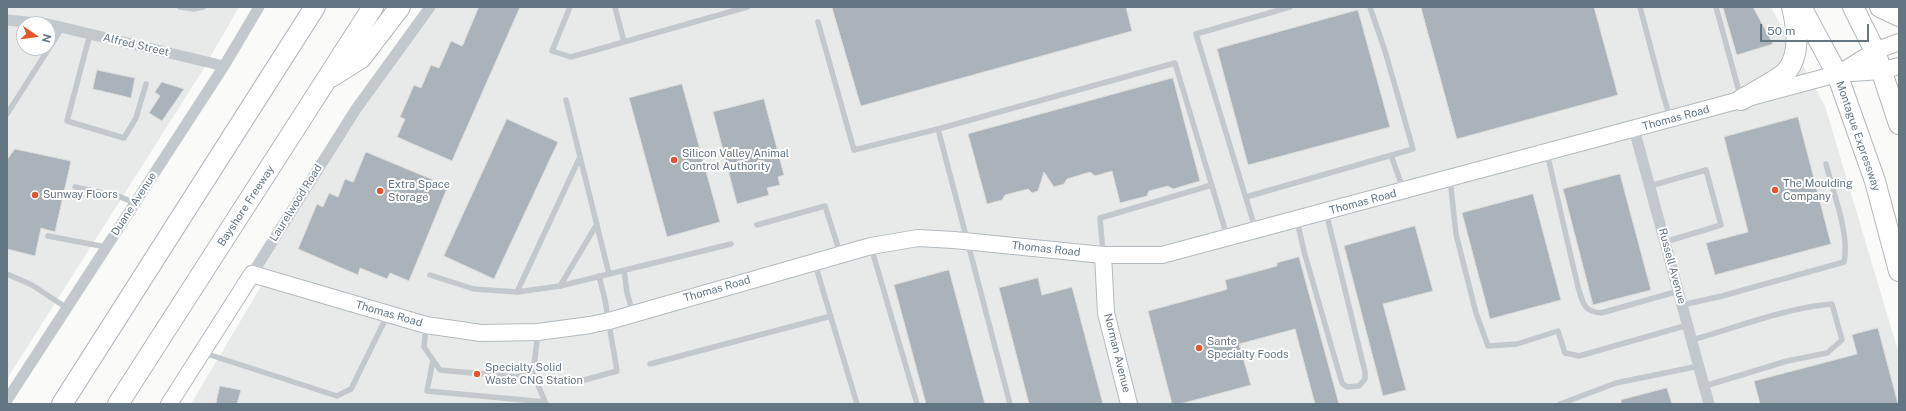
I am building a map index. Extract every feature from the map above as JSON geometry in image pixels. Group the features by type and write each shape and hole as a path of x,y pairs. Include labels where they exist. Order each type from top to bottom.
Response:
{"highway":[{"path":"62,404 315,7"},
{"name":"Bayshore Freeway","path":"118,404 373,7"},
{"path":"326,80 361,58 400,7"},
{"path":"1741,100 1786,72 1795,54 1798,30 1792,7"},
{"name":"Montague Expressway","path":"1801,7 1838,74 1875,181 1899,271"},
{"path":"1853,7 1875,51 1890,68 1899,124"},
{"path":"1880,7 1899,16"}],"street":[{"name":"Duane Avenue","path":"7,400 224,66 259,7"},
{"name":"Laurelwood Road","path":"169,404 356,109 430,7"},
{"name":"Alfred Street","path":"56,26 224,66"},
{"path":"1838,74 1875,51 1899,42"},
{"path":"1838,74 1890,68"},
{"name":"Thomas Road","path":"252,274 426,326 480,333 538,332 609,321 871,246 918,238 967,241 1103,255 1162,255 1838,74"},
{"name":"Russell Avenue","path":"1634,129 1710,404"},
{"name":"Norman Avenue","path":"1103,255 1106,313 1129,404"}],"lane":[{"path":"180,7 194,9 203,7"},
{"path":"570,7 552,51 571,56 747,7"},
{"path":"615,7 624,42"},
{"path":"1256,231 1196,34 1290,7"},
{"path":"1246,197 1413,149 1385,51 1370,7"},
{"path":"1640,7 1671,119"},
{"path":"1716,7 1741,100"},
{"path":"818,22 854,150 938,129 1175,62 1228,238"},
{"path":"7,114 62,28"},
{"path":"90,34 67,121 124,138 136,118 146,84"},
{"path":"566,100 609,274"},
{"path":"938,129 1010,404"},
{"path":"1547,152 1578,287 1585,308 1592,312 1601,313 1679,291"},
{"path":"1391,155 1404,191"},
{"path":"517,292 580,157"},
{"path":"1682,305 1722,296 1844,262 1846,253 1841,221 1826,164"},
{"path":"1650,186 1706,170 1721,225 1665,242"},
{"path":"1450,179 1456,234 1476,313 1488,346 1517,344 1558,331 1565,353 1579,356 1688,325"},
{"path":"1103,255 1100,218 1212,185"},
{"path":"75,187 113,195 135,203"},
{"path":"757,225 825,206 840,255"},
{"path":"1297,220 1305,255 1342,383 1347,387 1359,386 1365,379 1365,372 1326,212"},
{"path":"560,286 597,224"},
{"path":"48,236 106,247"},
{"path":"430,275 474,289 517,292 560,286 731,244"},
{"path":"871,246 917,404"},
{"path":"815,262 857,404"},
{"path":"624,270 633,313"},
{"path":"7,274 32,285 67,308"},
{"path":"581,381 617,371 609,321 599,276"},
{"path":"1692,340 1782,314 1832,304 1842,340 1827,353 1787,361 1705,386"},
{"path":"202,352 337,396 351,389 388,314"},
{"path":"650,364 831,316"},
{"path":"426,326 424,347 440,370 516,377 533,373"},
{"path":"433,360 427,392 545,403 533,373 538,332"},
{"path":"1560,404 1616,383 1699,366"}],"shaded area":[{"path":"7,7 239,7 201,73 7,379"},
{"path":"430,7 1771,7 1825,106 1899,354 1899,404 191,404 266,278 252,274"}],"building":[{"path":"479,7 520,7 452,161 397,137 405,119 400,117 414,85 421,88 431,65 439,68 451,41 462,46"},
{"path":"832,7 1126,7 1132,31 861,106"},
{"path":"1421,7 1594,7 1618,95 1457,139"},
{"path":"1723,7 1753,7 1773,44 1737,55"},
{"path":"1358,10 1390,127 1248,165 1217,49"},
{"path":"97,70 135,78 131,98 93,89"},
{"path":"1173,78 1200,181 1173,189 1168,186 1149,191 1147,196 1120,203 1112,171 1095,176 1090,172 1067,179 1064,184 1054,187 1044,172 1038,191 1032,193 1028,189 1005,195 1002,200 987,204 968,134"},
{"path":"162,82 184,89 162,121 149,113 160,96 155,92"},
{"name":"Silicon Valley Animal Control Authority","path":"682,84 720,222 667,237 629,98"},
{"path":"764,99 784,175 778,177 780,185 767,188 769,195 737,204 713,112"},
{"path":"1798,117 1831,244 1715,275 1706,243 1748,232 1724,137"},
{"path":"507,119 558,142 494,279 444,256"},
{"name":"Sunway Floors","path":"15,149 71,161 55,232 41,228 35,256 7,249 7,160"},
{"path":"366,152 448,186 409,281 390,273 387,279 360,268 358,275 298,249 317,204 323,207 329,193 338,197 345,179 353,182"},
{"path":"1620,174 1651,290 1593,305 1563,189"},
{"path":"1533,194 1561,300 1490,319 1462,213"},
{"path":"1415,226 1433,291 1383,304 1406,390 1383,396 1344,246"},
{"path":"1299,257 1339,404 1315,404 1295,329 1239,344 1251,385 1180,404 1172,404 1148,311 1225,290 1227,289 1225,280 1277,266 1277,263"},
{"path":"949,270 985,404 926,404 894,285"},
{"path":"1038,278 1042,295 1072,287 1103,404 1029,404 999,288"},
{"path":"1878,328 1898,404 1760,404 1754,381 1857,354 1852,335"},
{"path":"220,386 241,390 237,404 216,404"},
{"path":"1667,388 1672,404 1621,404 1621,400"}],"place":[{"name":"Silicon Valley Animal Control Authority","path":"674,160"},
{"name":"The Moulding Company","path":"1775,190"},
{"name":"Extra Space Storage","path":"380,191"},
{"name":"Sunway Floors","path":"35,195"},
{"name":"Sante Specialty Foods","path":"1199,348"},
{"name":"Specialty Solid Waste CNG Station","path":"477,374"}]}
